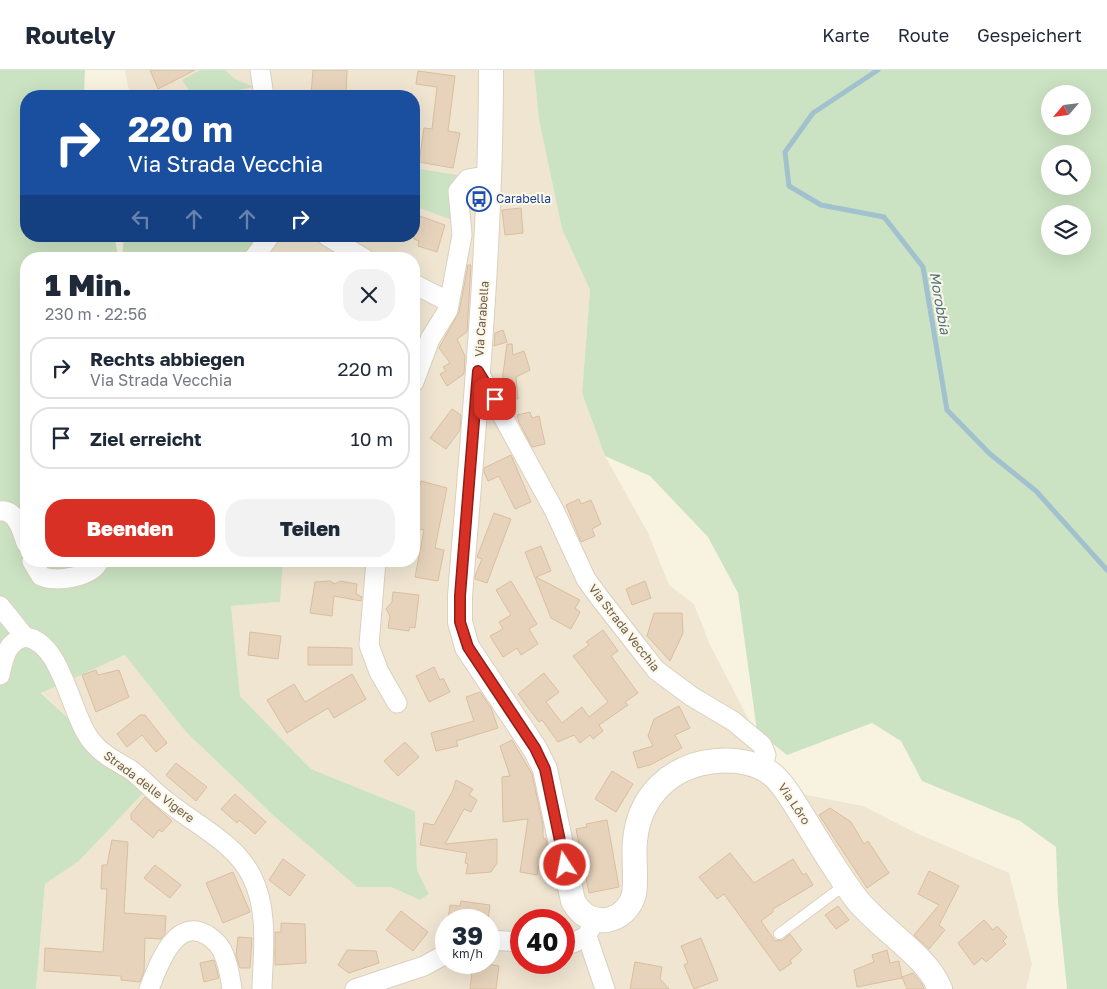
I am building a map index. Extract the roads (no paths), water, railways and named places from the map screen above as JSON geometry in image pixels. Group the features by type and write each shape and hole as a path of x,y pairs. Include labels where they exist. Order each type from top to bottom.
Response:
{"street":[{"path":"260,70 263,90"},
{"name":"Via Carabella","path":"491,70 491,175 460,596 461,630 472,655 541,760 552,796 573,901 590,928"},
{"path":"420,366 430,339 447,313 450,302 462,235 458,191 460,185 468,179 491,175"},
{"path":"337,242 353,252"},
{"path":"420,287 450,302"},
{"name":"Via Strada Vecchia","path":"478,371 554,510 586,579 598,597 656,670 691,696 732,721 762,745 766,755 762,768"},
{"path":"0,511 7,511 14,516 20,530"},
{"path":"36,567 41,576 56,579 89,572 94,567"},
{"path":"376,567 369,645 379,672 397,703"},
{"name":"Strada delle Vigere","path":"0,606 25,637 38,641 47,651 67,686 81,727 96,746 130,770 164,800 207,830 235,854 248,870 256,885 262,913 262,989"},
{"path":"0,675 7,649 15,641 25,637"},
{"name":"Via Lôro","path":"590,928 604,921 618,918 632,902 636,883 634,854 638,825 651,795 666,779 686,768 711,761 743,762 762,768 781,782 846,884 876,921 929,969 940,989"},
{"path":"575,941 590,928 605,989"},
{"path":"149,989 167,950 181,933 190,929 203,932 218,943 225,955 232,989"},
{"path":"355,989 424,966 435,960"}],"lane":[{"path":"779,934 846,884"}],"waterway":[{"name":"Morobbia","path":"878,70 813,113 785,152 789,186 821,205 884,217 923,267 947,410 990,454 1036,491 1107,570"}],"place":[{"name":"Carabella","path":"479,199"}]}
